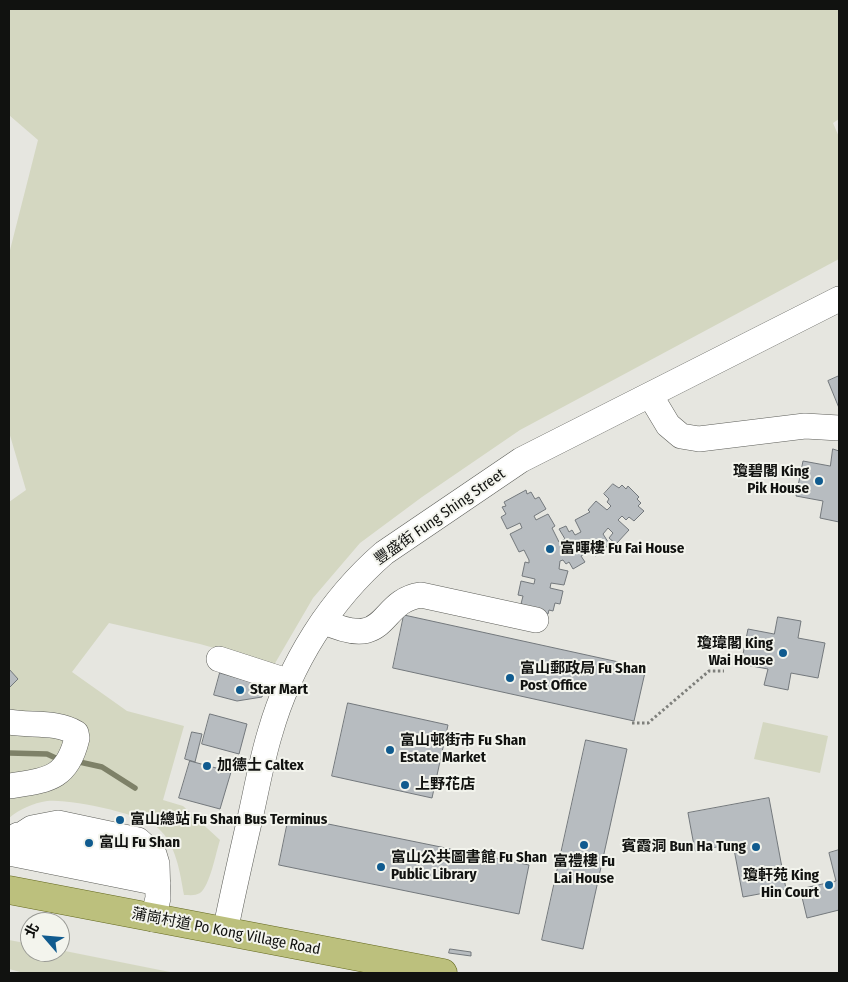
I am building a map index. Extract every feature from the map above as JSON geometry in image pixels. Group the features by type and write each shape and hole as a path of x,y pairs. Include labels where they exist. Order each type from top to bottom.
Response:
{"main road":[{"name":"蒲崗村道 Po Kong Village Road","path":"9,890 443,973"}],"street":[{"name":"豐盛街 Fung Shing Street","path":"225,932 270,732 304,651 344,593 384,553 521,460 839,299"},
{"path":"650,395 668,425 681,436 699,439 805,426 839,428"},
{"path":"323,621 335,627 356,632 370,631 408,596 421,594 536,620"},
{"path":"219,659 290,682"},
{"path":"9,722 63,726 83,736 65,769 48,778 9,786"},
{"path":"12,844 32,828 58,823 138,840 154,854 158,874 153,919"},
{"path":"12,844 158,874"}],"path":[{"path":"632,723 648,723 706,674 714,670 724,670"}],"green space":[{"path":"9,9 839,9 839,119 833,123 839,137 839,259 520,430 422,497 360,543 313,598 274,665 200,644 109,623 72,672 127,711 184,726 163,800 183,806 220,840 207,883 204,889 196,895 184,895 173,850 164,835 158,828 137,817 105,808 71,802 47,801 22,809 9,818 9,502 26,490 9,432 9,254 38,140 9,115"},
{"path":"763,722 828,736 820,773 754,759"},
{"path":"9,940 20,942 20,962 70,962 70,952 175,973 24,973 9,969"}],"building":[{"path":"839,376 839,408 828,381"},
{"name":"瓊碧閣 King Pik House","path":"833,449 839,451 839,522 820,518 823,501 796,496 803,461 830,466"},
{"name":"富暉樓 Fu Fai House","path":"613,484 619,488 622,485 626,489 628,486 639,497 637,499 641,503 638,506 644,511 634,521 629,517 626,520 622,516 618,520 629,530 616,544 609,538 613,533 608,528 603,534 610,545 604,548 605,550 595,556 589,545 583,549 585,554 581,556 585,562 573,569 569,562 566,564 563,560 560,561 559,569 568,571 564,585 551,583 550,588 563,591 560,604 555,603 553,611 549,610 548,614 524,609 525,605 521,604 523,596 518,595 521,581 534,584 535,579 522,576 525,562 529,563 529,560 524,550 519,552 510,534 522,528 520,523 507,529 501,517 506,514 502,507 506,506 504,502 526,490 527,494 531,492 535,499 539,497 546,509 534,516 536,520 548,514 555,526 552,528 559,542 565,539 559,529 566,526 569,532 572,530 575,535 581,532 575,520 590,512 588,510 596,501 607,510 611,506 607,502 609,499 604,494"},
{"path":"404,615 646,668 634,721 393,668"},
{"name":"瓊瑋閣 King Wai House","path":"778,617 801,621 798,638 825,643 818,678 791,673 788,690 764,685 768,669 741,664 748,629 774,634"},
{"path":"9,669 18,679 9,688"},
{"name":"Star Mart","path":"220,673 265,686 262,697 237,701 214,695"},
{"name":"富山邨街市 Fu Shan Estate Market","path":"348,703 448,725 432,798 332,776"},
{"path":"210,714 247,724 239,754 202,744"},
{"path":"192,732 202,734 195,762 185,759"},
{"name":"富禮樓 Fu Lai House","path":"586,740 627,749 583,949 542,940"},
{"path":"190,761 231,772 220,809 179,798"},
{"name":"賓霞洞 Bun Ha Tung","path":"769,798 786,889 743,897 733,844 695,851 688,813"},
{"path":"289,816 529,865 519,914 279,865"},
{"name":"瓊軒苑 King Hin Court","path":"839,850 839,910 807,918 800,889 836,881 829,853"},
{"path":"450,949 471,952 471,956 449,953"}],"waterway":[{"path":"9,753 47,754 60,760"},
{"path":"75,761 102,767 135,788"}],"place":[{"name":"瓊碧閣 King Pik House","path":"819,481"},
{"name":"富暉樓 Fu Fai House","path":"550,549"},
{"name":"瓊瑋閣 King Wai House","path":"783,653"},
{"name":"富山郵政局 Fu Shan Post Office","path":"510,678"},
{"name":"Star Mart","path":"240,690"},
{"name":"富山邨街市 Fu Shan Estate Market","path":"390,750"},
{"name":"加德士 Caltex","path":"207,766"},
{"name":"上野花店","path":"405,785"},
{"name":"富山總站 Fu Shan Bus Terminus","path":"120,820"},
{"name":"富山 Fu Shan","path":"89,843"},
{"name":"富禮樓 Fu Lai House","path":"584,845"},
{"name":"賓霞洞 Bun Ha Tung","path":"756,847"},
{"name":"富山公共圖書館 Fu Shan Public Library","path":"381,867"},
{"name":"瓊軒苑 King Hin Court","path":"829,885"}]}
